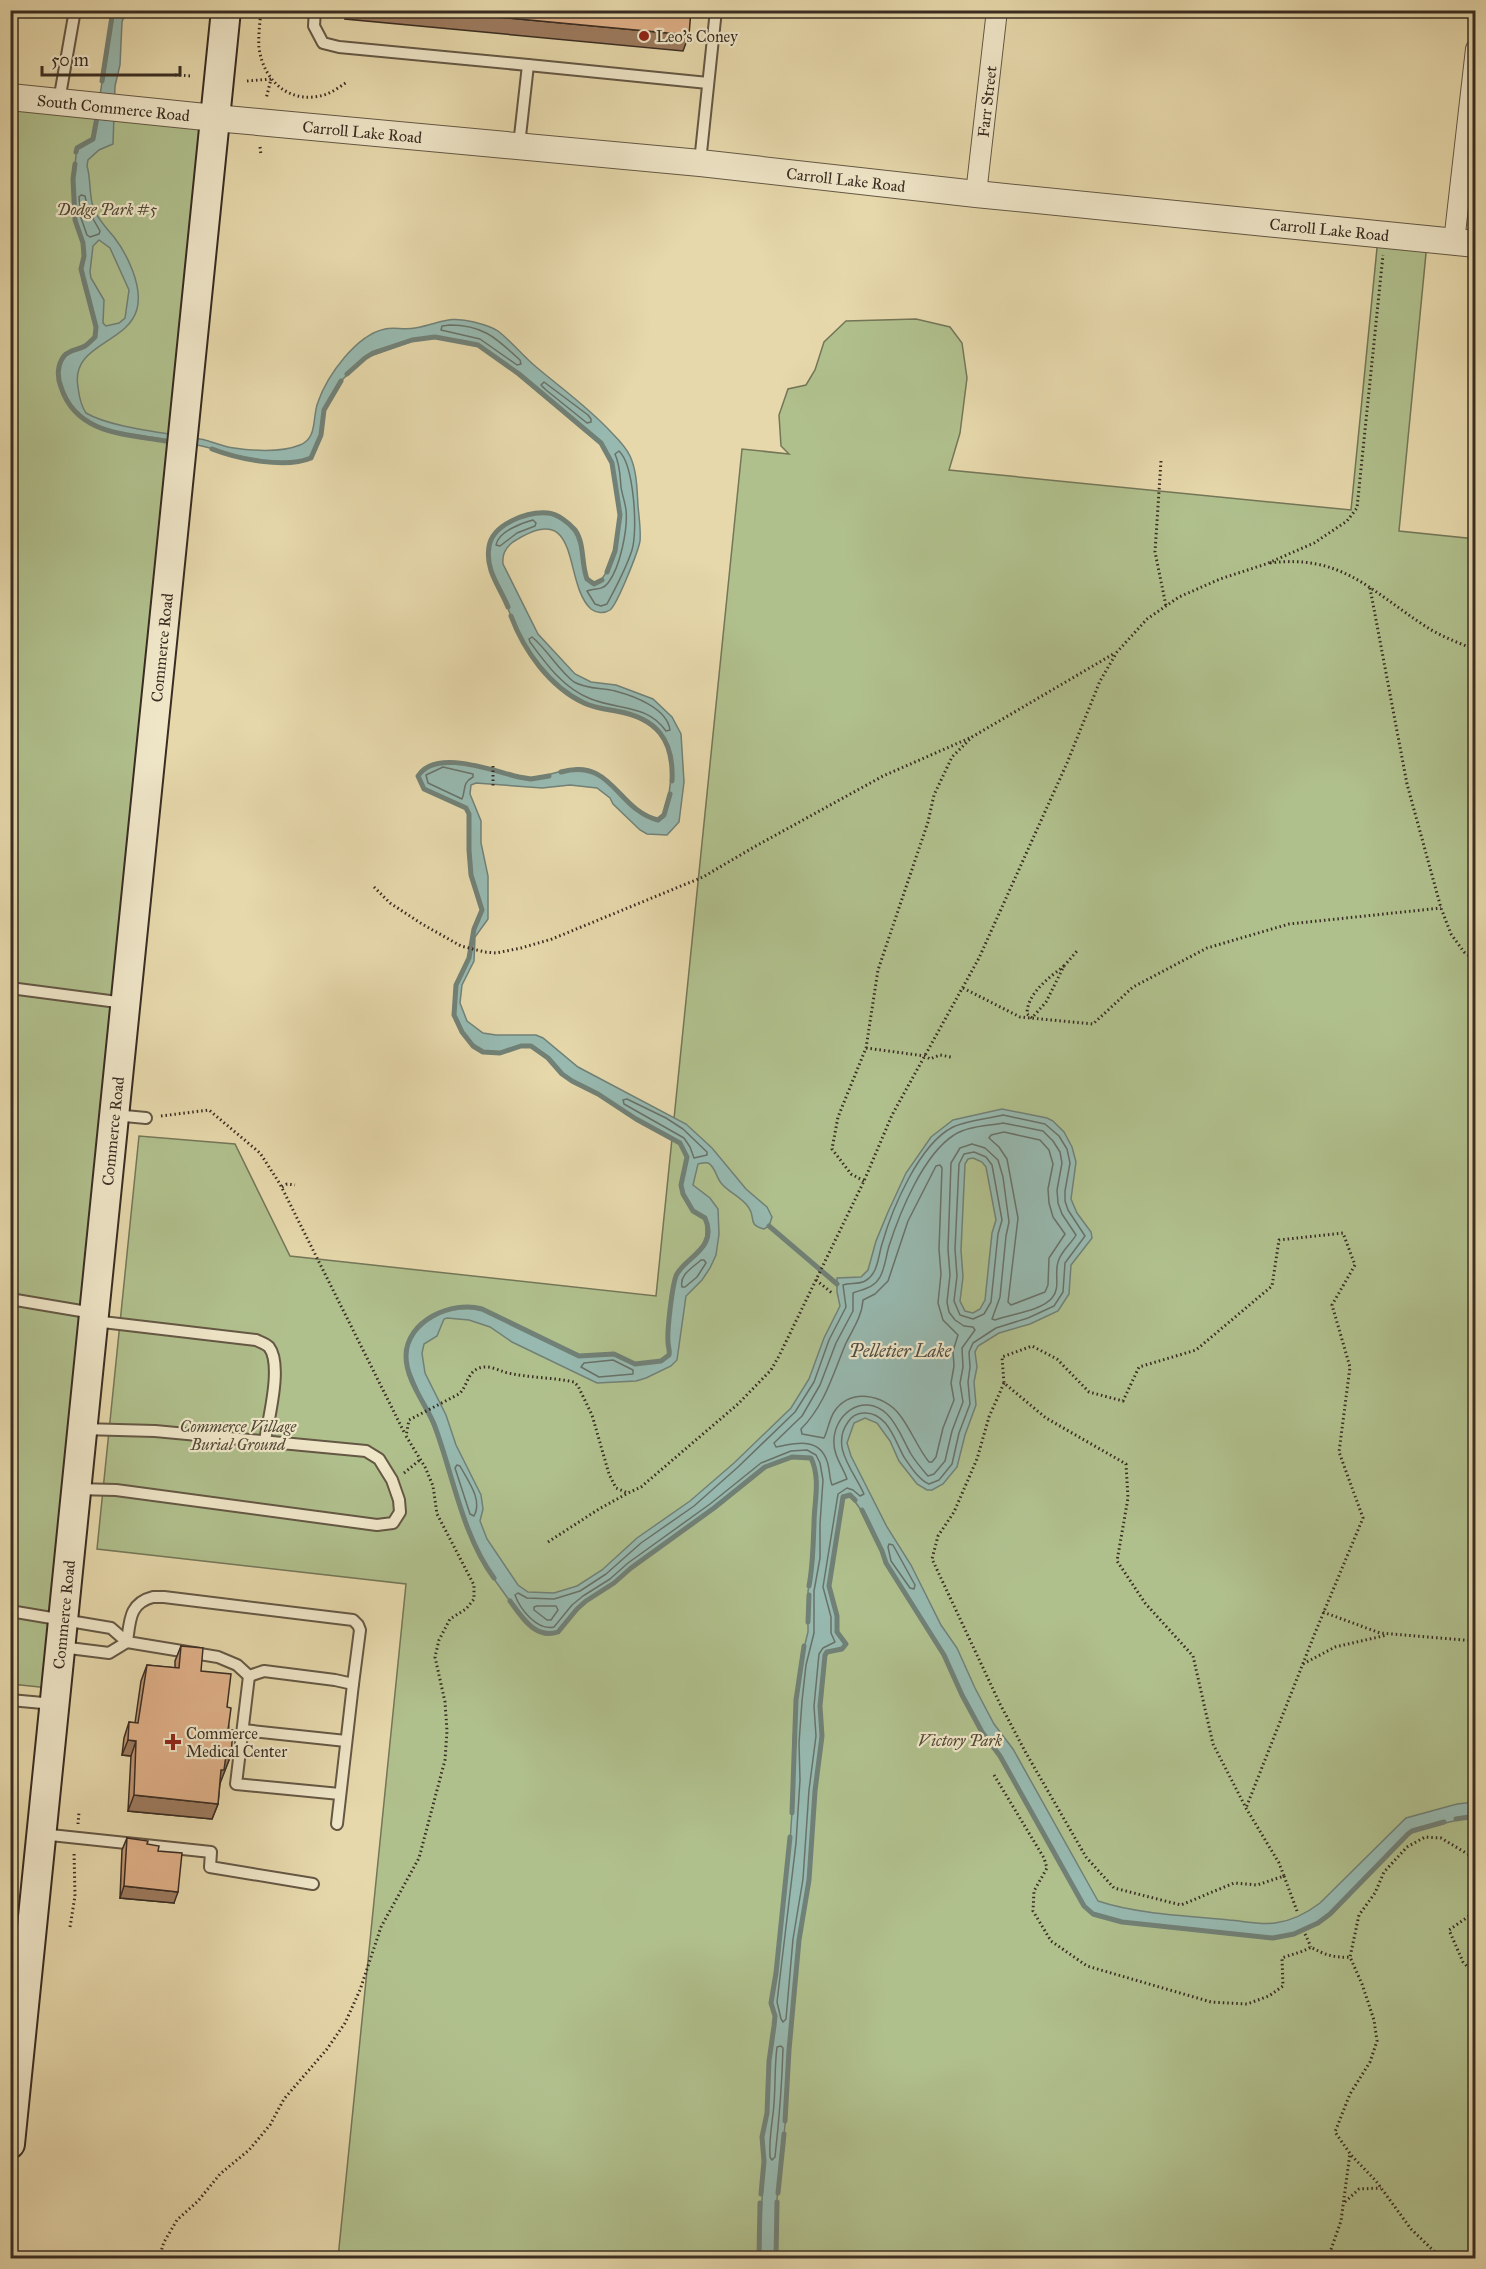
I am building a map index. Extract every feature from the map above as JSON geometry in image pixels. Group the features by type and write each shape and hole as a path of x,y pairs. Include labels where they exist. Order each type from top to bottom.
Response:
{"main road":[{"name":"Commerce Road","path":"11,2133 226,10"}],"street":[{"name":"Farr Street","path":"976,194 997,10"},
{"path":"1465,243 1476,49"},
{"name":"South Commerce Road","path":"10,97 215,118"},
{"name":"Carroll Lake Road","path":"215,118 700,163 976,194 1465,243"}],"lane":[{"path":"58,101 75,10"},
{"path":"315,10 314,26 323,43 339,47 708,83"},
{"path":"700,163 716,10"},
{"path":"519,146 528,65"},
{"path":"10,988 125,1003"},
{"path":"114,1115 146,1118"},
{"path":"10,1299 94,1317 256,1340 268,1347 273,1360 275,1377 264,1441"},
{"path":"76,1489 116,1490 377,1525 393,1522 400,1512 399,1500 392,1480 379,1459 366,1451 154,1431 82,1429"},
{"path":"127,1642 131,1615 136,1606 143,1600 153,1597 353,1620 360,1630 337,1824"},
{"path":"10,1611 109,1653 127,1642"},
{"path":"62,1633 111,1628 127,1642 227,1659 249,1676"},
{"path":"249,1676 264,1671 353,1684"},
{"path":"249,1676 236,1784 340,1794"},
{"path":"10,1700 54,1704"},
{"path":"243,1730 346,1741"},
{"path":"41,1834 211,1852 210,1867 313,1884"}],"path":[{"path":"261,10 259,47 264,66 271,79 282,91 314,96 328,94 347,82"},
{"path":"175,75 192,75"},
{"path":"247,81 271,79"},
{"path":"266,99 271,79"},
{"path":"260,147 261,155"},
{"path":"548,1542 599,1509 641,1487 771,1370 864,1181 892,1115 963,988 1008,897 1100,681 1117,652 1148,620 1179,597 1314,543 1347,521 1356,508 1385,235"},
{"path":"1161,461 1155,552 1166,606"},
{"path":"1266,564 1291,560 1341,570 1427,628 1476,650"},
{"path":"1370,588 1407,784 1441,908 1451,934 1464,952 1476,961"},
{"path":"374,886 390,903 460,946 496,953 552,939 703,878 754,847 883,776 972,737 1117,652"},
{"path":"864,1181 851,1174 831,1149 838,1117 866,1048 878,970 928,822 934,795 952,757 972,737"},
{"path":"493,766 494,788"},
{"path":"963,988 1020,1017 1093,1024 1133,987 1208,948 1289,924 1441,908"},
{"path":"1032,1018 1027,1014 1027,1008 1034,994 1077,951"},
{"path":"1032,1018 1046,1002 1064,966"},
{"path":"866,1048 925,1056 930,1059 940,1055 951,1057"},
{"path":"146,1118 209,1110 260,1153 282,1187 406,1436 421,1459 433,1486 437,1514 474,1585 474,1599 466,1609 450,1619 439,1640 435,1657 446,1702 445,1760 418,1858 381,1927 360,1990 345,2023 327,2049 284,2098 270,2126 249,2150 220,2174 177,2220 164,2242 159,2259"},
{"path":"282,1187 287,1184 295,1185"},
{"path":"1246,1808 1323,1612 1363,1518 1339,1452 1350,1367 1332,1305 1355,1265 1343,1233 1279,1240 1272,1286 1196,1350 1139,1367 1123,1401 1089,1392 1057,1359 1032,1346 1002,1357 1004,1383 989,1417 977,1459 954,1512 938,1536 932,1559 999,1702 1064,1822 1086,1857 1114,1888 1181,1905 1234,1883 1257,1885 1284,1876"},
{"path":"816,1280 831,1293"},
{"path":"406,1436 409,1420 448,1401 464,1389 466,1380 478,1368 487,1367 511,1373 574,1382 592,1415 616,1488 628,1493"},
{"path":"1004,1383 1046,1418 1126,1464 1128,1498 1117,1561 1145,1603 1193,1656 1213,1744 1246,1808 1280,1863 1297,1911"},
{"path":"392,1480 402,1475 421,1459"},
{"path":"1323,1612 1380,1633 1476,1641"},
{"path":"1302,1665 1335,1647 1391,1634"},
{"path":"994,1775 1044,1858 1047,1868 1034,1891 1033,1911 1051,1941 1087,1966 1211,2002 1247,2004 1269,1996 1283,1986 1282,1958 1301,1953 1311,1947"},
{"path":"70,1927 75,1896 74,1850 79,1812"},
{"path":"1441,2259 1411,2229 1335,2132 1350,2094 1370,2062 1377,2041 1371,2011 1350,1957 1359,1915 1375,1893 1384,1872 1407,1847 1425,1837 1441,1838 1476,1859"},
{"path":"1476,1905 1472,1914 1449,1930 1463,1962 1476,1976"},
{"path":"1305,1934 1311,1947 1320,1953 1339,1958 1350,1957"},
{"path":"1328,2259 1341,2221 1350,2153"},
{"path":"1343,2203 1359,2189 1381,2188"}],"green space":[{"name":"Dodge Park #5","path":"11,97 213,121 49,1688 11,1684"},
{"name":"Victory Park","path":"1378,238 1427,243 1399,531 1476,539 1475,2258 338,2258 406,1584 97,1549 139,1136 235,1144 290,1256 656,1296 742,449 789,454 781,446 779,415 788,389 806,385 815,370 824,342 846,321 916,319 950,327 962,343 967,378 960,433 949,470 1351,510"}],"water":[{"name":"Pelletier Lake","path":"113,11 126,11 122,22 120,65 115,86 113,144 99,150 88,160 87,166 93,207 129,261 136,281 138,300 132,321 83,362 78,373 78,387 80,401 86,413 110,423 200,439 230,447 267,451 292,448 306,442 310,437 314,427 316,408 328,380 344,358 364,339 385,329 411,329 457,319 489,326 503,335 535,366 602,423 624,446 632,462 637,487 640,541 622,589 610,610 595,611 582,597 567,548 561,536 551,529 535,531 513,542 505,552 503,564 538,634 575,674 591,682 616,685 653,699 672,717 681,734 684,782 679,822 667,835 647,834 597,788 570,785 542,788 476,783 471,785 470,794 481,821 481,843 488,876 488,919 475,937 474,961 462,985 460,1003 467,1021 483,1033 536,1035 543,1038 578,1067 686,1124 712,1148 746,1189 767,1207 772,1217 769,1226 764,1229 755,1225 749,1208 721,1183 710,1164 698,1164 693,1185 710,1198 718,1209 719,1234 716,1255 702,1280 686,1296 677,1360 671,1366 646,1378 636,1381 597,1383 512,1342 490,1327 469,1320 444,1319 437,1336 424,1344 422,1353 425,1373 446,1415 456,1445 481,1495 483,1509 480,1521 487,1539 518,1585 528,1592 554,1593 577,1586 602,1570 637,1538 690,1501 734,1463 791,1408 809,1379 824,1338 840,1306 837,1278 861,1277 868,1270 876,1241 906,1173 931,1137 953,1120 1002,1109 1047,1118 1064,1132 1072,1147 1076,1162 1071,1199 1077,1213 1091,1232 1092,1238 1071,1265 1069,1294 1058,1311 1030,1324 999,1333 978,1346 975,1352 976,1405 957,1467 943,1484 927,1490 917,1484 899,1461 890,1441 877,1423 865,1418 854,1423 847,1443 851,1456 887,1527 911,1565 941,1625 957,1648 994,1724 1013,1749 1098,1901 1129,1909 1180,1916 1264,1924 1287,1920 1320,1903 1406,1818 1457,1804 1475,1802 1475,1816 1412,1831 1330,1914 1318,1923 1294,1934 1273,1938 1122,1922 1093,1914 1084,1906 1000,1756 982,1732 944,1655 886,1563 867,1519 850,1495 843,1495 829,1586 837,1616 837,1632 846,1644 842,1649 827,1652 825,1655 820,1706 822,1736 815,1791 809,1880 799,1940 789,2050 786,2116 776,2208 776,2258 759,2258 764,2161 762,2137 767,2113 769,2061 775,2016 771,2003 790,1843 796,1700 800,1664 808,1632 808,1591 814,1557 817,1481 814,1465 811,1458 792,1457 765,1467 714,1508 631,1567 614,1583 586,1601 558,1632 543,1633 533,1628 519,1614 484,1565 468,1530 443,1450 407,1364 412,1338 420,1327 442,1312 469,1307 482,1309 579,1356 614,1354 635,1364 661,1361 669,1355 668,1331 676,1276 702,1247 706,1236 706,1221 693,1211 683,1194 681,1185 687,1157 680,1143 572,1081 562,1074 548,1058 531,1046 521,1046 500,1053 483,1052 473,1046 462,1032 454,1015 456,985 469,958 474,929 482,910 471,875 469,814 466,808 424,789 418,776 426,768 438,763 465,764 527,778 572,769 587,769 606,779 647,816 658,820 664,815 671,771 667,743 660,731 650,722 635,715 586,704 551,679 524,645 489,563 491,540 497,532 514,519 545,512 560,517 575,531 580,542 587,579 590,582 599,583 608,570 615,551 620,515 612,463 601,443 487,350 466,341 435,337 424,337 365,358 343,379 326,405 321,435 311,458 297,462 254,460 186,443 109,432 87,421 68,402 62,391 59,367 65,355 85,346 95,337 93,315 82,279 83,243 76,220 73,191 77,148 91,141","holes":["99,240 110,248 129,290 125,318 119,323 106,326 103,323 104,300 90,272 93,246","973,1158 982,1162 986,1167 996,1220 992,1233 985,1300 980,1309 973,1313 965,1311 960,1301 963,1277 961,1250 965,1164 968,1159"]}],"building":[{"path":"421,10 691,10 689,35"},
{"name":"Commerce Medical Center","path":"181,1646 203,1648 201,1671 231,1674 227,1707 231,1708 228,1730 233,1730 231,1755 226,1755 224,1770 221,1770 218,1804 134,1795 136,1741 128,1740 129,1722 138,1723 147,1665 179,1668"},
{"path":"127,1838 148,1841 147,1844 159,1846 158,1851 182,1853 178,1892 124,1886"}],"waterway":[{"path":"102,81 113,10"},
{"path":"76,152 77,148 93,139 97,117"},
{"path":"75,164 73,179 75,220 83,243 84,256 81,269 96,327 95,337 91,341 64,356 58,371 60,383 68,403 90,423 118,433 165,441"},
{"path":"347,374 373,353 412,340 435,337 478,345 519,374 601,443 612,463 620,515 615,551 607,572"},
{"path":"212,449 248,459 275,463 311,458 321,435 324,410 341,381"},
{"path":"508,607 491,571 489,547 492,539 504,526 531,514 556,515 575,530 582,548 587,579 594,584 602,580"},
{"path":"511,616 531,655 560,688 588,705 630,714 642,719 660,733 670,754 672,781"},
{"path":"494,1578 483,1561 466,1524 434,1424 409,1374 406,1356 408,1344 414,1333 422,1323 433,1316 457,1308 470,1307 482,1309 579,1356 614,1354 635,1364 661,1361 669,1355 669,1319 676,1276 704,1245 708,1229 705,1218 693,1211 683,1194 681,1185 687,1157 680,1143 572,1081 562,1074 548,1058 531,1046 521,1046 500,1053 483,1052 473,1046 462,1032 454,1015 456,985 469,958 474,929 482,910 471,875 469,814 466,808 424,789 418,776 426,768 451,762 531,779 549,776"},
{"path":"561,772 578,769 592,772 603,778 633,806 658,820 664,815 670,794"},
{"path":"769,1226 837,1284"},
{"path":"510,1601 524,1620 536,1630 550,1634 558,1632 586,1601 614,1583 765,1467 792,1457 811,1458 816,1474 813,1555 809,1586"},
{"path":"785,2121 799,1940 809,1880 815,1791 822,1736 820,1706 825,1655 827,1652 842,1649 846,1644 837,1632 837,1616 829,1586 843,1497 850,1495 855,1500"},
{"path":"862,1510 886,1563 944,1655 982,1732 1000,1756 1084,1906 1093,1914 1122,1922 1273,1938 1294,1934 1318,1923 1330,1914 1412,1831 1444,1822"},
{"path":"808,1622 809,1595"},
{"path":"792,1813 796,1700 804,1646"},
{"path":"1456,1819 1476,1816"},
{"path":"761,2194 764,2161 762,2137 767,2113 769,2061 775,2016 771,2003 790,1837"},
{"path":"778,2193 784,2134"},
{"path":"776,2258 777,2202"},
{"path":"759,2258 760,2203"}],"place":[{"name":"Leo's Coney","path":"644,36"},
{"name":"Commerce Medical Center","path":"173,1742"}],"park label":[{"name":"Commerce Village Burial Ground","path":"238,1435"}]}
